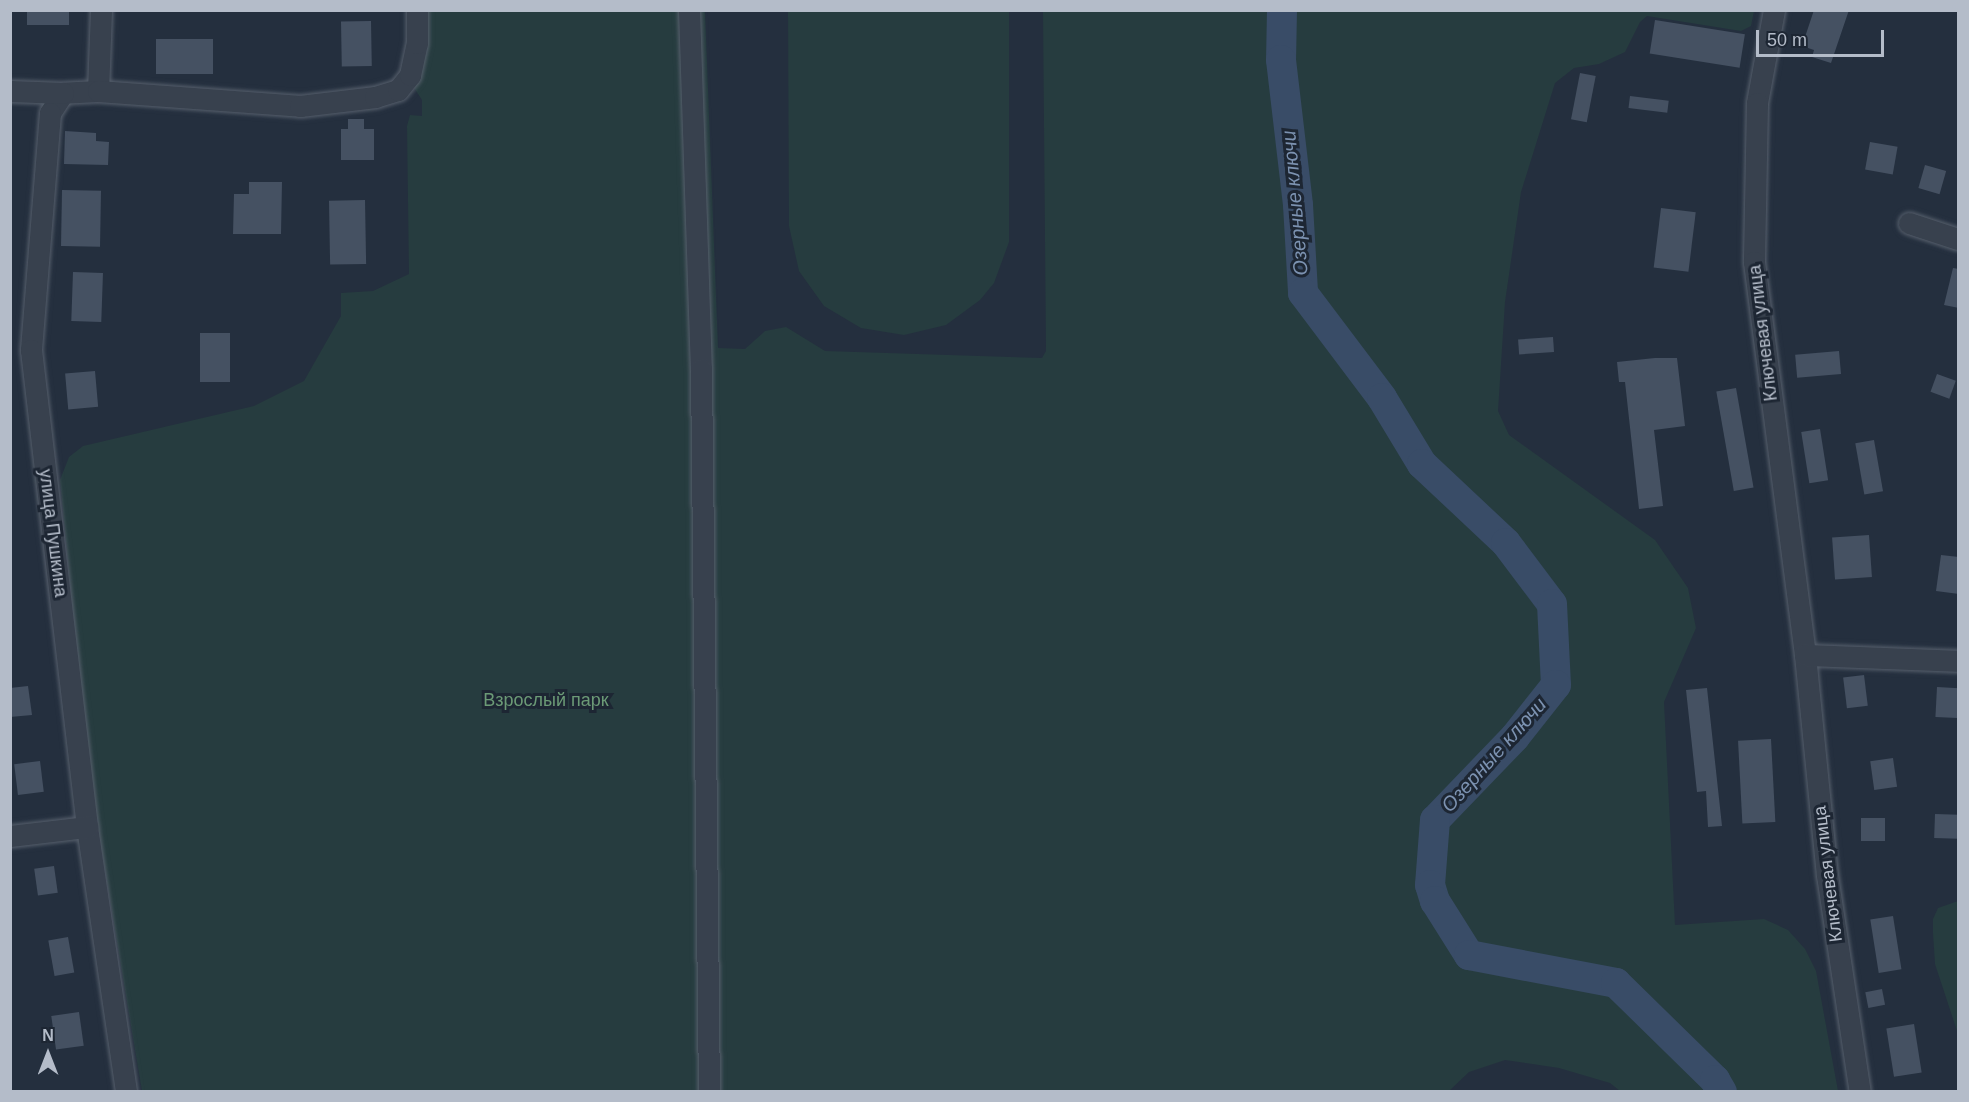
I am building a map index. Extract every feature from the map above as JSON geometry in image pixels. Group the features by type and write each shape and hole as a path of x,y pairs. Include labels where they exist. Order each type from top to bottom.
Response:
{"street":[{"path":"98,91 101,10"},
{"path":"10,91 63,93 98,91 300,106 375,97 398,90 410,75 417,43 417,10"},
{"path":"689,10 701,369 709,1092"},
{"name":"Ключевая улица","path":"1773,10 1757,103 1754,262 1805,655 1827,875 1860,1092"},
{"name":"улица Пушкина","path":"63,93 48,123 31,350 87,827 126,1092"},
{"path":"1909,223 1959,239"},
{"path":"1805,655 1959,660"},
{"path":"10,836 87,827"}],"green space":[{"name":"Взрослый парк","path":"422,11 705,11 718,348 745,349 765,331 786,327 825,351 1042,358 1046,351 1043,11 1754,11 1751,26 1741,31 1647,16 1640,22 1625,52 1599,64 1574,68 1555,83 1521,192 1505,302 1498,411 1509,435 1655,540 1688,588 1696,628 1664,702 1675,925 1764,919 1788,930 1805,949 1816,971 1838,1091 1620,1091 1610,1083 1559,1068 1505,1060 1469,1072 1448,1092 142,1091 88,769 60,480 69,457 83,446 254,406 304,381 341,316 341,293 373,291 409,274 407,126 410,115 422,116 422,100 413,86"},
{"path":"788,11 1009,11 1009,242 994,283 980,300 946,325 904,335 861,328 824,306 799,271 789,226"},
{"path":"1958,901 1958,1034 1935,964 1933,919 1938,908"}],"building":[{"path":"27,10 69,10 69,25 27,25"},
{"path":"1814,10 1849,10 1831,63 1812,57 1814,50 1802,46"},
{"path":"1655,20 1745,34 1740,68 1650,54"},
{"path":"371,21 372,66 342,67 341,22"},
{"path":"156,39 213,39 213,74 156,74"},
{"path":"1580,73 1596,76 1587,122 1571,119"},
{"path":"1630,96 1669,101 1667,113 1629,108"},
{"path":"348,119 364,119 364,129 374,129 374,160 341,160 341,129 348,129"},
{"path":"65,131 96,133 96,141 109,142 108,165 64,164"},
{"path":"1870,142 1898,147 1893,174 1865,170"},
{"path":"1925,165 1946,171 1940,194 1918,188"},
{"path":"249,182 282,182 281,234 233,234 234,194 249,194"},
{"path":"62,190 101,191 100,247 61,246"},
{"path":"365,200 366,264 330,265 329,201"},
{"path":"1661,208 1696,212 1688,272 1654,268"},
{"path":"1953,268 1959,269 1959,308 1944,305"},
{"path":"73,272 103,273 101,322 71,321"},
{"path":"200,333 230,333 230,382 200,382"},
{"path":"1553,337 1554,352 1519,354 1518,339"},
{"path":"1839,351 1841,374 1797,378 1795,355"},
{"path":"1677,358 1685,426 1654,430 1663,506 1639,509 1625,382 1619,382 1617,362"},
{"path":"95,371 98,407 68,409 65,374"},
{"path":"1937,374 1956,381 1949,399 1931,392"},
{"path":"1736,388 1754,487 1734,491 1716,391"},
{"path":"1820,429 1828,480 1809,483 1801,432"},
{"path":"1874,440 1883,491 1864,495 1855,443"},
{"path":"1869,535 1872,577 1835,579 1832,538"},
{"path":"1941,555 1959,557 1959,594 1936,591"},
{"path":"1864,675 1868,706 1847,708 1843,678"},
{"path":"28,686 32,715 10,717 10,688"},
{"path":"1937,687 1958,688 1957,718 1935,717"},
{"path":"1707,688 1722,826 1708,827 1706,791 1697,792 1686,690"},
{"path":"1771,739 1775,822 1742,824 1738,741"},
{"path":"1893,758 1897,787 1874,790 1870,761"},
{"path":"40,761 44,792 18,795 14,764"},
{"path":"1935,814 1958,815 1958,839 1934,838"},
{"path":"1861,818 1885,818 1885,841 1861,841"},
{"path":"54,866 58,893 38,896 34,869"},
{"path":"1893,916 1901,969 1879,973 1870,920"},
{"path":"68,937 74,972 55,976 48,940"},
{"path":"1882,989 1885,1005 1868,1008 1865,992"},
{"path":"79,1012 84,1046 56,1050 51,1016"},
{"path":"1914,1024 1922,1072 1894,1077 1886,1028"}],"waterway":[{"name":"Озерные ключи","path":"1282,10 1281,60 1298,205 1303,293 1382,398 1422,464 1506,543 1552,604 1556,685 1515,737 1435,820 1430,885 1435,901 1469,955 1616,983 1715,1080 1722,1092"}]}
